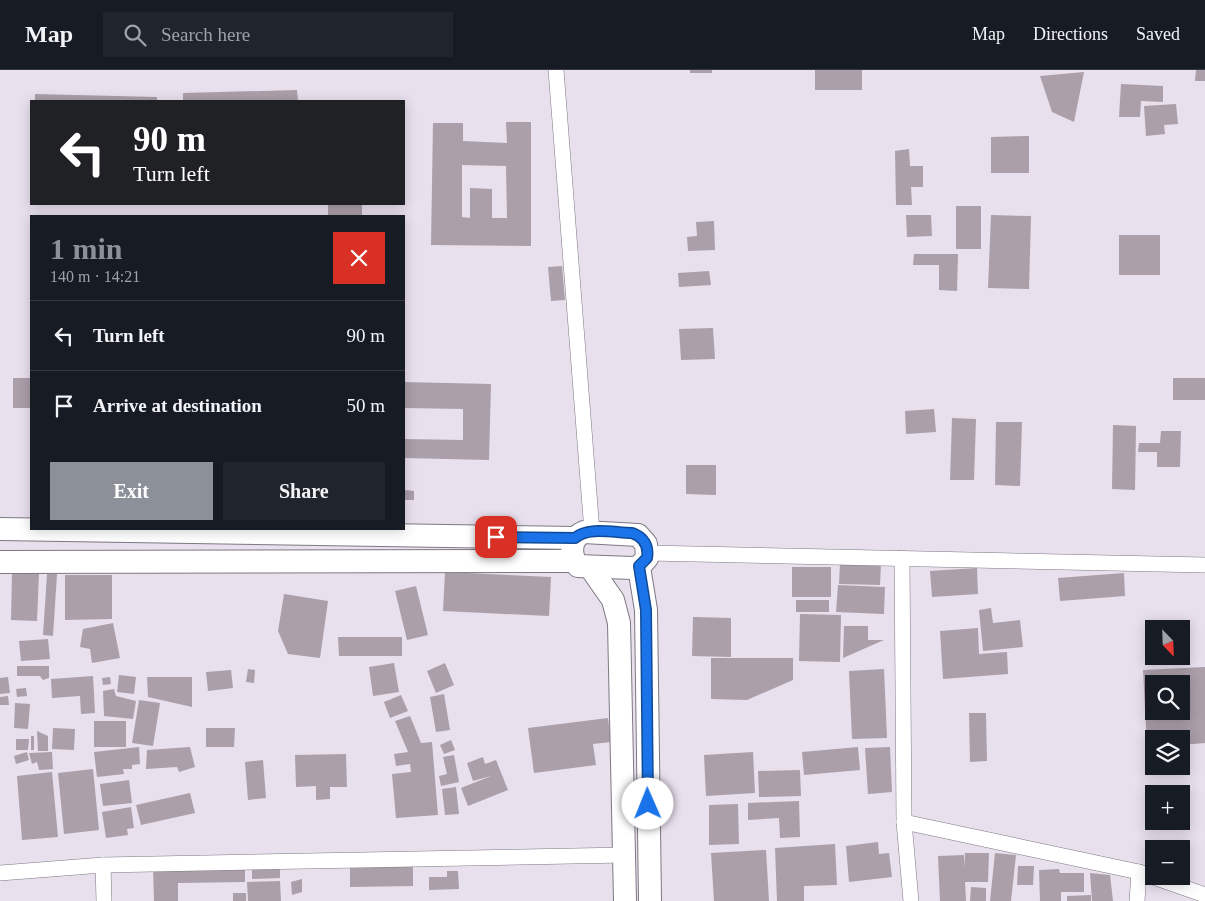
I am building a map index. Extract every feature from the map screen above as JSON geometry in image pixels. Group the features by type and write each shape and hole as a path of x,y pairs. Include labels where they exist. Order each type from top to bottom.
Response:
{"main road":[{"path":"0,529 30,529"},
{"path":"97,530 638,535 646,544 643,560 646,610 650,901"},
{"path":"584,535 572,546 582,564 613,600 619,623 625,901"},
{"path":"0,562 582,564 643,560"}],"street":[{"path":"556,70 584,535"},
{"path":"902,558 904,822 911,901"},
{"path":"643,560 902,558 1205,565"},
{"path":"904,822 1139,872 1205,895"},
{"path":"0,873 103,865 624,855"},
{"path":"103,865 104,901"},
{"path":"1137,901 1139,872"}],"building":[{"path":"690,70 712,70 712,73 690,73"},
{"path":"815,70 862,70 862,90 815,90"},
{"path":"1196,70 1205,70 1205,81 1195,81"},
{"path":"1084,72 1074,122 1052,112 1040,76"},
{"path":"1121,84 1163,86 1163,102 1141,101 1140,117 1119,117"},
{"path":"297,90 298,100 183,100 183,93"},
{"path":"35,94 157,97 157,100 35,100"},
{"path":"1176,104 1178,124 1164,125 1165,134 1146,136 1144,106"},
{"path":"506,122 531,122 531,246 431,245 433,123 463,123 463,141 507,143","holes":["462,165 506,166 507,218 492,218 492,189 470,188 470,218 462,217"]},
{"path":"1029,136 1029,173 991,173 991,137"},
{"path":"909,149 910,166 923,166 923,187 911,187 912,205 896,205 895,151"},
{"path":"328,205 362,205 362,215 328,215"},
{"path":"956,206 981,206 981,249 956,249"},
{"path":"906,215 931,215 932,236 907,237"},
{"path":"991,215 1031,216 1029,289 988,288"},
{"path":"714,221 715,250 688,251 687,237 697,236 696,222"},
{"path":"1119,235 1160,235 1160,275 1119,275"},
{"path":"914,254 958,254 957,291 939,290 939,265 913,265"},
{"path":"562,266 565,300 551,301 548,267"},
{"path":"709,271 711,285 679,287 678,273"},
{"path":"713,328 715,359 681,360 679,329"},
{"path":"13,378 30,378 30,408 13,408"},
{"path":"1173,378 1205,378 1205,400 1173,400"},
{"path":"405,382 491,384 489,460 405,458 405,439 463,440 463,409 405,408"},
{"path":"934,409 936,432 906,434 905,411"},
{"path":"952,418 976,419 974,480 950,480"},
{"path":"996,422 1022,422 1020,486 995,485"},
{"path":"1113,425 1136,426 1135,490 1112,489"},
{"path":"1161,431 1181,431 1180,467 1157,467 1157,452 1138,452 1139,443 1160,443"},
{"path":"686,465 716,465 716,495 686,494"},
{"path":"405,490 414,491 414,500 405,500"},
{"path":"840,563 881,564 880,585 839,584"},
{"path":"792,567 831,567 831,597 792,597"},
{"path":"977,568 978,594 932,597 930,571"},
{"path":"12,572 39,573 37,621 11,620"},
{"path":"445,572 551,577 549,616 443,611"},
{"path":"1124,573 1125,596 1060,601 1058,578"},
{"path":"47,574 57,574 53,636 43,635"},
{"path":"65,575 112,575 112,619 65,620"},
{"path":"838,585 885,587 884,614 836,612"},
{"path":"416,586 428,635 407,640 395,591"},
{"path":"284,594 328,601 320,658 288,654 278,631"},
{"path":"796,600 829,600 829,612 796,612"},
{"path":"991,608 993,623 1020,620 1023,647 983,651 979,610"},
{"path":"800,614 841,615 840,662 799,661"},
{"path":"693,617 731,618 731,657 692,656"},
{"path":"113,623 120,658 92,663 90,649 80,647 83,629"},
{"path":"844,626 868,626 868,640 884,640 843,658"},
{"path":"978,628 979,654 1007,652 1008,674 943,679 940,631"},
{"path":"338,637 402,637 402,656 339,656"},
{"path":"48,639 50,659 21,661 19,641"},
{"path":"711,658 793,658 793,680 747,700 711,699"},
{"path":"394,663 399,692 373,696 369,667"},
{"path":"445,663 454,685 436,693 427,671"},
{"path":"17,666 49,666 49,678 43,680 40,676 17,676"},
{"path":"1205,667 1205,743 1190,744 1190,730 1146,730 1146,720 1190,720 1190,675 1145,675 1145,708 1143,670"},
{"path":"248,669 255,670 254,683 246,682"},
{"path":"884,669 887,738 852,739 849,671"},
{"path":"231,670 233,688 208,691 206,672"},
{"path":"119,675 136,677 134,694 117,692"},
{"path":"93,676 95,713 81,714 80,696 52,698 51,679"},
{"path":"8,677 10,693 0,694 0,678"},
{"path":"110,677 111,684 103,685 102,678"},
{"path":"147,677 192,677 192,707 148,697"},
{"path":"26,688 27,696 17,697 16,689"},
{"path":"114,689 116,696 136,701 133,719 104,716 103,691"},
{"path":"444,694 450,730 436,732 430,697"},
{"path":"401,695 408,711 390,718 384,702"},
{"path":"8,696 9,705 0,705 0,697"},
{"path":"139,700 160,703 153,746 132,743"},
{"path":"15,703 30,704 28,729 14,728"},
{"path":"969,713 986,713 987,761 970,762"},
{"path":"410,716 421,743 432,742 438,815 396,818 392,774 411,772 410,764 396,766 394,754 408,752 395,721"},
{"path":"608,718 611,742 593,744 596,765 534,773 528,728"},
{"path":"94,721 126,721 126,747 94,747"},
{"path":"53,728 75,729 74,750 52,749"},
{"path":"206,728 235,728 234,747 206,747"},
{"path":"37,731 48,736 48,751 38,751"},
{"path":"31,736 34,736 34,750 31,750"},
{"path":"16,739 29,739 28,750 16,750"},
{"path":"451,740 455,750 444,754 440,745"},
{"path":"139,747 140,764 132,765 132,769 123,769 124,774 97,777 94,752"},
{"path":"190,747 195,767 179,772 177,767 146,769 147,750"},
{"path":"858,747 860,770 804,775 802,752"},
{"path":"890,747 892,792 868,794 865,748"},
{"path":"27,752 29,760 16,764 14,756"},
{"path":"52,752 53,769 39,770 37,762 32,764 29,753"},
{"path":"753,752 755,793 706,796 704,755"},
{"path":"346,754 347,787 330,787 330,799 316,800 316,786 296,787 295,755"},
{"path":"454,755 459,782 441,786 439,776 447,774 443,757"},
{"path":"483,757 485,764 496,760 508,790 468,806 461,788 491,776 473,781 467,763"},
{"path":"263,760 266,798 248,800 245,762"},
{"path":"93,769 99,830 64,834 58,773"},
{"path":"800,770 801,796 759,797 758,771"},
{"path":"52,772 58,837 22,840 17,776"},
{"path":"129,780 132,803 103,806 100,784"},
{"path":"456,787 459,814 445,815 442,789"},
{"path":"190,793 195,813 141,825 136,805"},
{"path":"799,801 800,837 780,838 779,818 748,820 748,803"},
{"path":"738,804 739,844 709,845 709,805"},
{"path":"131,807 134,828 127,829 128,835 106,838 102,812"},
{"path":"878,842 879,854 889,853 892,877 849,882 846,846"},
{"path":"835,844 837,885 804,886 804,901 777,901 775,848"},
{"path":"766,850 769,901 714,901 711,853"},
{"path":"965,853 989,853 988,882 965,882 966,901 940,901 938,856 964,855 965,868"},
{"path":"995,853 1016,855 1011,901 990,901"},
{"path":"413,863 413,886 350,887 350,865"},
{"path":"245,864 245,882 178,883 178,901 154,901 153,866"},
{"path":"280,864 280,878 252,879 252,865"},
{"path":"1018,866 1034,866 1033,885 1017,885"},
{"path":"1059,869 1060,873 1084,873 1084,892 1061,892 1061,901 1040,901 1039,870"},
{"path":"447,871 458,871 459,889 429,890 429,877 447,877"},
{"path":"1090,873 1110,875 1113,901 1092,901"},
{"path":"302,879 302,892 292,895 291,882"},
{"path":"280,881 281,901 248,901 247,882"},
{"path":"971,887 986,888 986,901 970,901"},
{"path":"233,893 246,893 246,901 233,901"},
{"path":"1091,895 1091,901 1067,901 1067,896"}],"route":[{"path":"496,537 575,538 584,532 632,533 642,538 646,544 647,558 639,566 646,610 648,804"}]}
